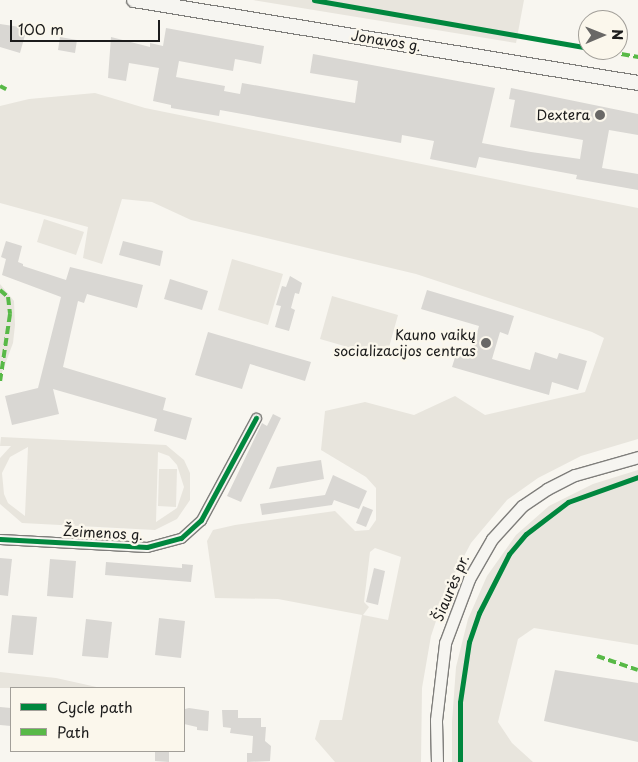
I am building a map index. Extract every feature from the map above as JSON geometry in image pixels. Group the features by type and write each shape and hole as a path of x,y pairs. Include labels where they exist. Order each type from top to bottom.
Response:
{"main road":[{"name":"Jonavos g.","path":"134,0 638,83"},
{"name":"Šiaurės pr.","path":"437,762 436,720 445,643 469,579 492,540 522,506 548,489 576,475 638,457"}],"street":[{"name":"Žeimenos g.","path":"0,539 147,547 181,538 201,520 256,418"}],"shaded area":[{"path":"253,0 524,0 516,43"},
{"path":"95,93 145,108 638,208 638,439 581,456 538,478 507,500 471,543 447,588 431,636 422,688 421,762 335,762 315,739 320,720 342,720 362,615 278,599 215,598 207,541 213,530 235,525 335,511 355,531 369,530 376,520 376,488 366,477 321,450 325,411 365,402 414,415 455,396 485,415 585,392 604,338 592,332 416,274 191,220 152,202 122,199 102,264 83,258 88,227 0,203 0,106 29,99","holes":["375,548 401,557 388,620 363,615 369,607 364,602 370,552"]},
{"path":"44,219 84,232 76,255 37,242"},
{"path":"232,259 283,274 268,325 218,310"},
{"path":"0,284 14,301 15,325 13,343 0,378"},
{"path":"332,296 398,315 386,358 320,339"},
{"path":"1,437 166,445 184,460 190,473 190,500 177,519 155,530 22,523 0,504 0,458 11,446 0,446","holes":["28,447 25,515 25,516 8,503 4,494 2,473 10,457","158,452 169,456 177,465 184,487 177,508 156,522"]},
{"path":"159,469 177,469 176,507 158,506"},
{"path":"638,470 638,645 534,628 518,639 498,722 512,743 533,762 452,762 452,722 456,667 468,619 487,576 516,535 549,506 593,484"},
{"path":"0,672 56,678 96,687 10,687 0,688"}],"building":[{"path":"0,24 27,28 20,53 0,47"},
{"path":"166,28 264,46 261,64 235,59 233,71 179,61 176,77 225,86 224,91 240,94 242,83 355,103 358,81 310,73 313,54 495,88 482,143 531,152 580,159 583,140 510,127 515,100 509,99 511,88 638,114 638,135 609,130 602,168 638,174 638,190 576,179 577,175 479,157 476,168 430,159 434,141 402,135 401,143 220,110 219,116 171,108 171,105 153,101 159,68 129,63 126,81 108,78 111,37 150,47 150,43 163,46"},
{"path":"60,37 77,40 75,53 58,50"},
{"path":"6,241 22,246 18,262 23,264 23,266 66,280 70,267 143,285 137,308 87,294 84,303 78,301 63,367 166,398 163,410 192,418 186,440 154,431 157,419 53,389 59,414 12,425 5,396 38,388 61,297 2,275 6,259 1,257"},
{"path":"123,241 163,251 160,266 119,255"},
{"path":"290,276 302,283 299,294 295,293 291,308 295,310 289,331 275,327 281,306 276,305 282,286 286,287"},
{"path":"170,279 208,291 202,310 164,299"},
{"name":"Kauno vaikų socializacijos centras","path":"427,290 514,316 508,335 500,332 492,359 530,370 535,352 557,359 559,353 587,361 578,390 552,382 549,395 452,367 457,351 471,355 479,326 421,309"},
{"path":"208,332 311,362 305,381 250,364 242,389 195,375"},
{"path":"273,414 281,418 241,502 227,496 262,423 267,426"},
{"path":"321,460 324,479 269,489 277,467"},
{"path":"333,475 367,491 359,509 334,500 332,505 262,515 260,504 325,495"},
{"path":"363,506 373,510 366,527 356,523"},
{"path":"0,558 12,559 8,596 0,595"},
{"path":"50,559 76,561 73,598 47,596"},
{"path":"106,562 182,568 182,564 193,565 191,582 105,575"},
{"path":"374,568 385,571 378,605 366,602"},
{"path":"12,615 37,617 33,655 8,653"},
{"path":"159,618 185,621 181,658 155,655"},
{"path":"86,619 112,622 108,658 82,656"},
{"path":"555,670 638,683 638,742 544,721"},
{"path":"0,707 10,708 10,726 0,725"},
{"path":"185,709 209,711 208,731 197,730 197,727 185,724"},
{"path":"222,710 238,710 238,718 261,718 261,727 266,727 265,741 271,746 270,761 247,762 247,753 252,753 253,736 230,733 231,728 223,727"},
{"path":"155,752 169,752 169,762 155,761"}],"marked path":[{"path":"628,55 638,57"},
{"path":"0,86 6,89"},
{"path":"0,290 8,297 10,314 0,382"},
{"path":"597,656 638,670"}],"cycle path":[{"path":"314,0 578,46"},
{"path":"0,539 147,547 181,538 201,520 256,418"},
{"path":"460,762 460,702 469,642 479,613 509,554 526,534 568,502 638,477"}],"place":[{"name":"Dextera","path":"600,115"},
{"name":"Kauno vaikų socializacijos centras","path":"486,343"}]}
